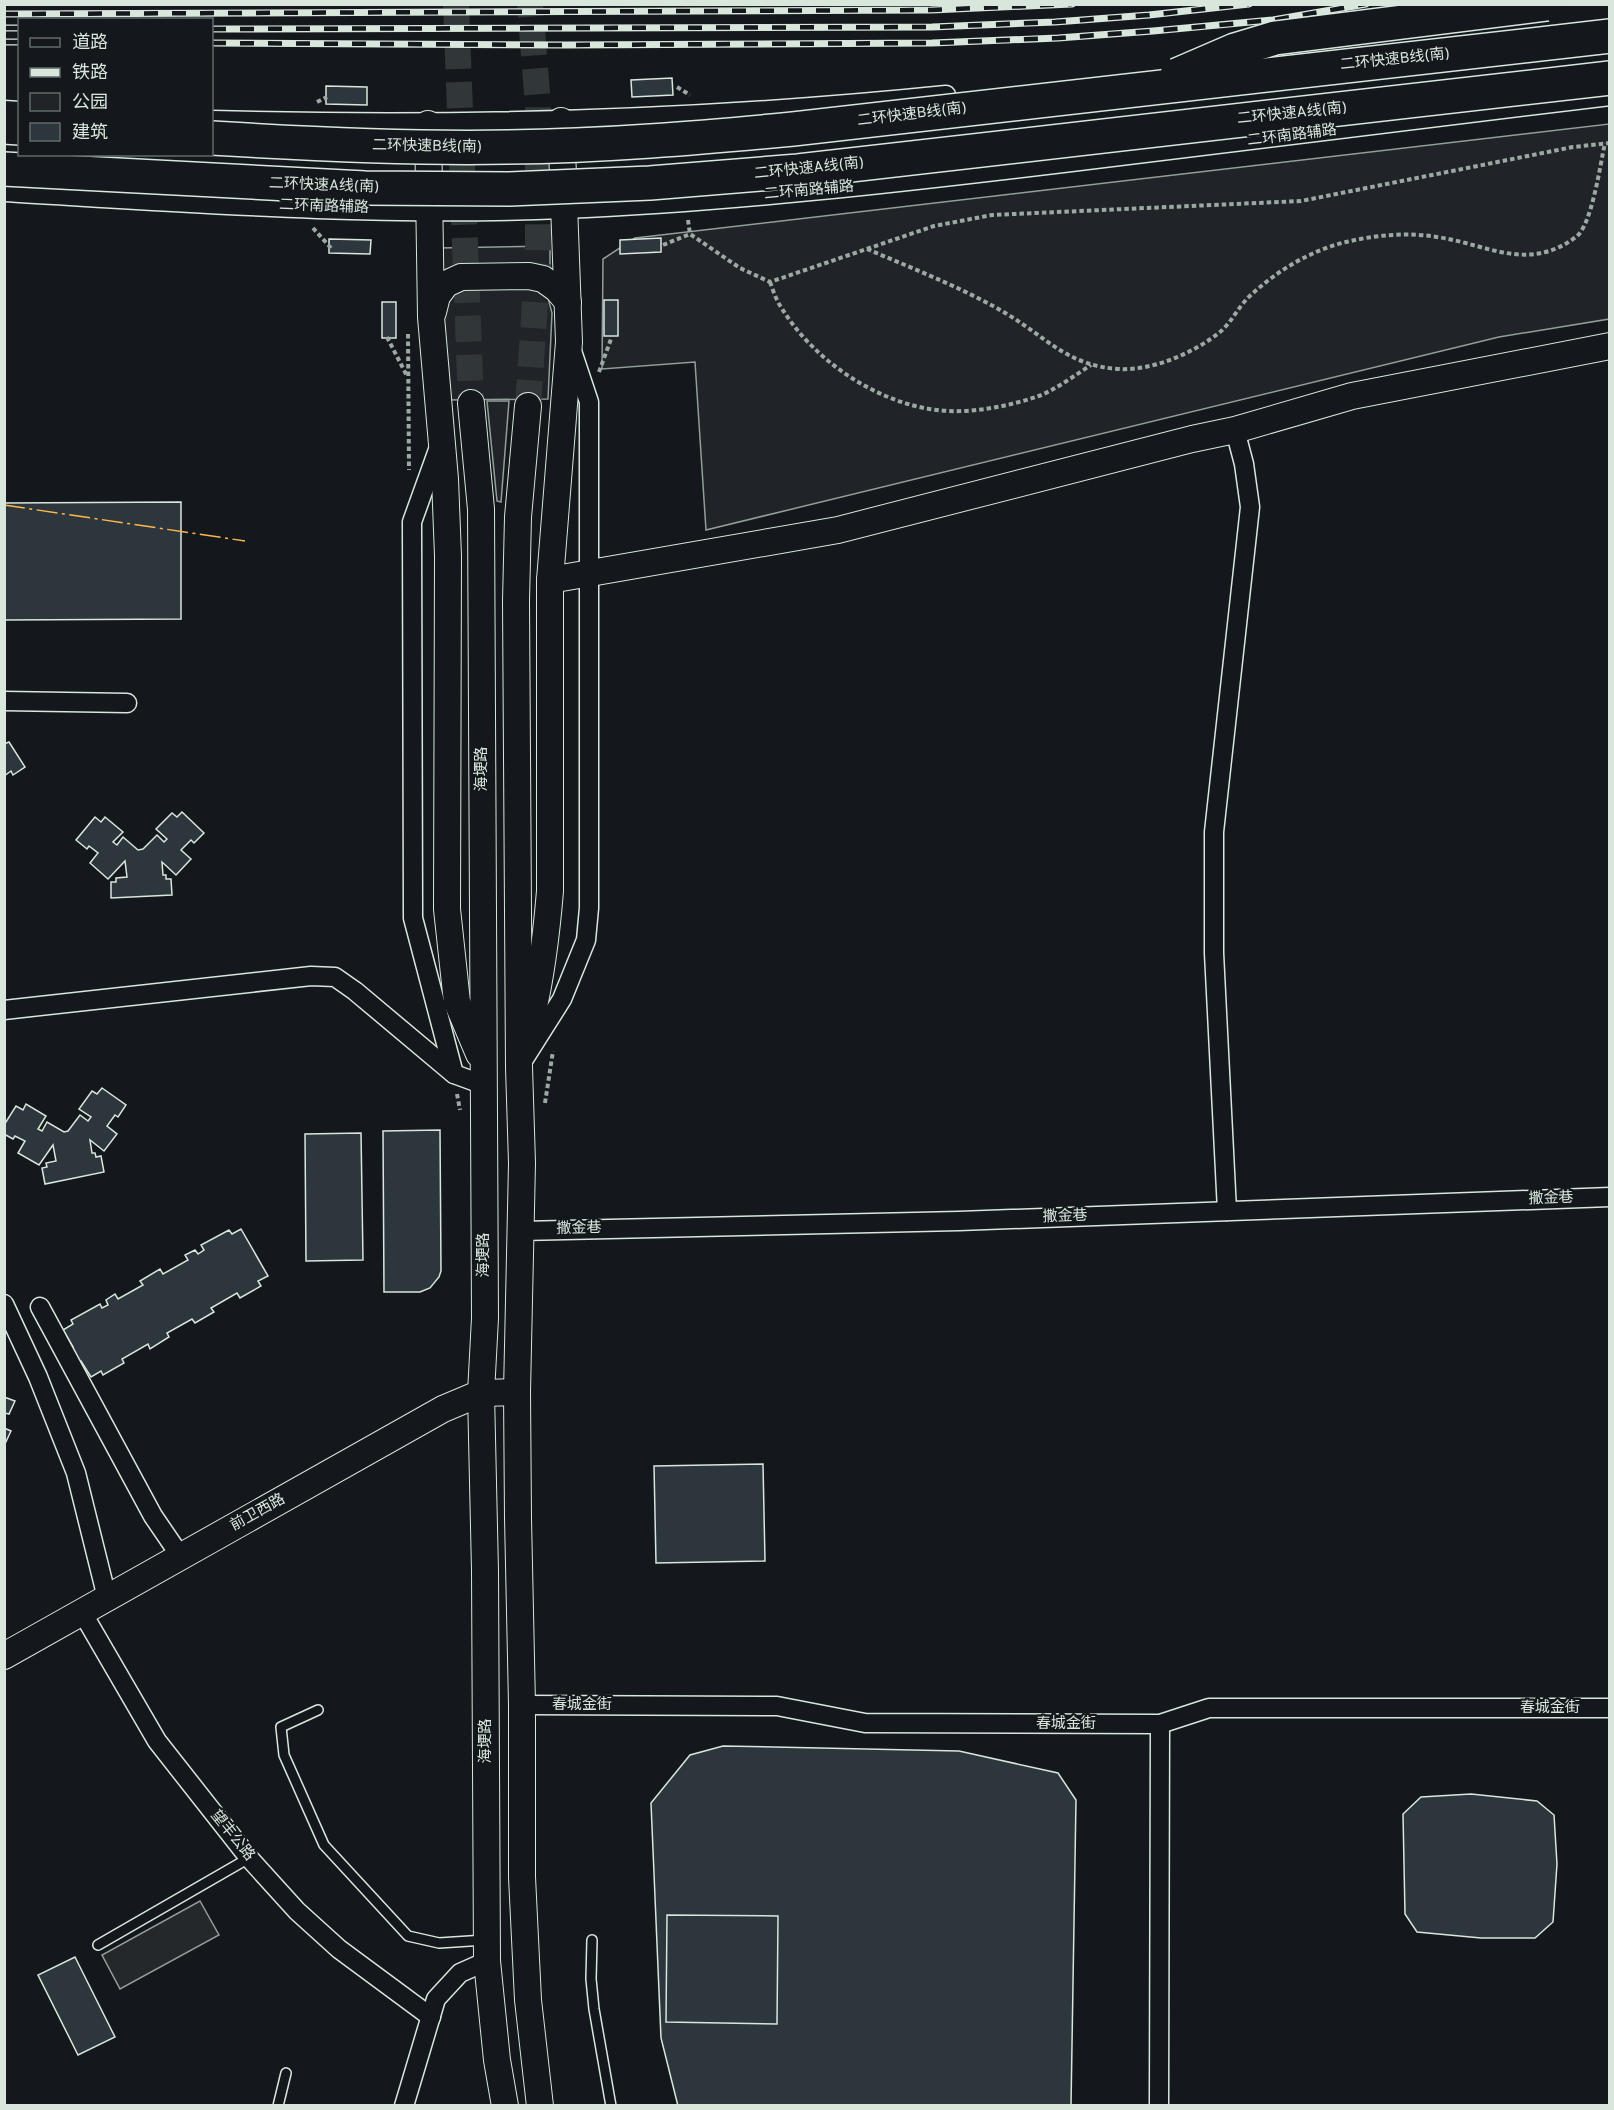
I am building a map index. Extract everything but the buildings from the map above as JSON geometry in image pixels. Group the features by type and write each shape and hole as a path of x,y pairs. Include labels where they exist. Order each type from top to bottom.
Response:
{"highway":[{"path":"1091,95 1160,81 1235,50 1275,38 1547,4"},
{"name":"二环快速B线(南)","path":"213,138 413,147 594,144 782,130 1610,36"},
{"name":"二环快速A线(南)","path":"4,169 365,188 509,189 650,183 798,171 1610,78"}],"main road":[{"path":"519,1067 537,1000 546,940 550,891 550,580 569,342 561,121"},
{"path":"428,124 429,211 419,320 441,440 448,556 447,909 458,1002 484,1075"},
{"path":"419,320 446,284 460,277 529,276 543,279 557,289 568,302"},
{"path":"550,580 838,530 1235,430 1352,396 1610,346"},
{"name":"海埂路","path":"471,403 481,509 484,1075 484,1318 481,1393 485,1583 487,1950 497,2060 504,2106"},
{"path":"528,406 518,517 516,601 521,1231 517,1392 522,1877 528,2000 540,2106"},
{"name":"前卫西路","path":"4,1656 443,1409 481,1393 517,1392"}],"street":[{"path":"213,120 428,124 561,121 708,115 855,104 1114,77 1191,64 1483,4"},
{"name":"二环南路辅路","path":"4,192 429,211 565,209 686,202 953,176 1364,128 1610,96"},
{"path":"519,1067 562,999 586,940 589,908 589,402 569,342"},
{"path":"1227,1211 1214,953 1214,832 1250,507 1244,464 1235,430"},
{"path":"441,440 412,522 413,918 454,1074"},
{"path":"4,701 128,703"},
{"path":"4,1010 311,976 335,977 454,1074 484,1075"},
{"name":"撒金巷","path":"521,1231 959,1221 1610,1197"},
{"path":"4,1304 38,1377 76,1473 107,1598"},
{"path":"40,1307 153,1516 181,1557"},
{"name":"望丰公路","path":"82,1612 157,1741 249,1858 297,1911 339,1949 431,2017"},
{"name":"春城金街","path":"522,1705 777,1706 865,1723 1161,1724 1209,1708 1610,1708"},
{"path":"1159,2106 1161,1724"},
{"path":"404,2106 436,2000 460,1973 487,1950"}],"lane":[{"path":"318,1710 281,1727 284,1755 324,1845 408,1936 487,1950"},
{"path":"98,1945 249,1858"},
{"path":"592,1940 591,1978 594,2009 611,2106"},
{"path":"278,2106 286,2073"}],"path":[{"path":"770,282 866,249 934,226 992,215 1301,201 1573,147 1607,143 1589,217 1577,236 1552,250 1525,256 1501,254 1435,236 1393,235 1347,242 1314,252 1278,274 1250,295 1221,331 1192,350 1153,365 1121,369 1092,365 1064,354 1008,314 945,282 866,249"},
{"path":"686,202 690,234 740,268 770,282 780,307 811,345 848,377 890,399 936,410 987,410 1038,396 1092,365"},
{"path":"663,245 690,234"},
{"path":"409,479 408,380 419,320"},
{"path":"387,337 408,380"}],"green space":[{"path":"1609,124 1609,319 1499,337 706,530 695,362 602,369 603,259 635,238"},
{"path":"550,246 550,273 444,276 437,248"},
{"path":"535,287 548,298 552,313 548,399 445,400 442,306 456,288"},
{"path":"487,401 509,401 501,502 497,501"}],"shaded area":[{"path":"200,1901 219,1935 120,1989 102,1955"}],"tunnel":[{"path":"456,4 471,403"},
{"path":"528,406 538,259 538,106 530,4"}],"railway":[{"path":"4,14 931,10 1072,4"},
{"path":"213,29 932,27 1055,22 1249,4"},
{"path":"213,43 565,45 932,43 1058,38 1153,31 1273,20 1366,4"},
{"path":"4,28 18,28"},
{"path":"4,42 18,42"}],"power":[{"path":"4,505 245,541"}]}
